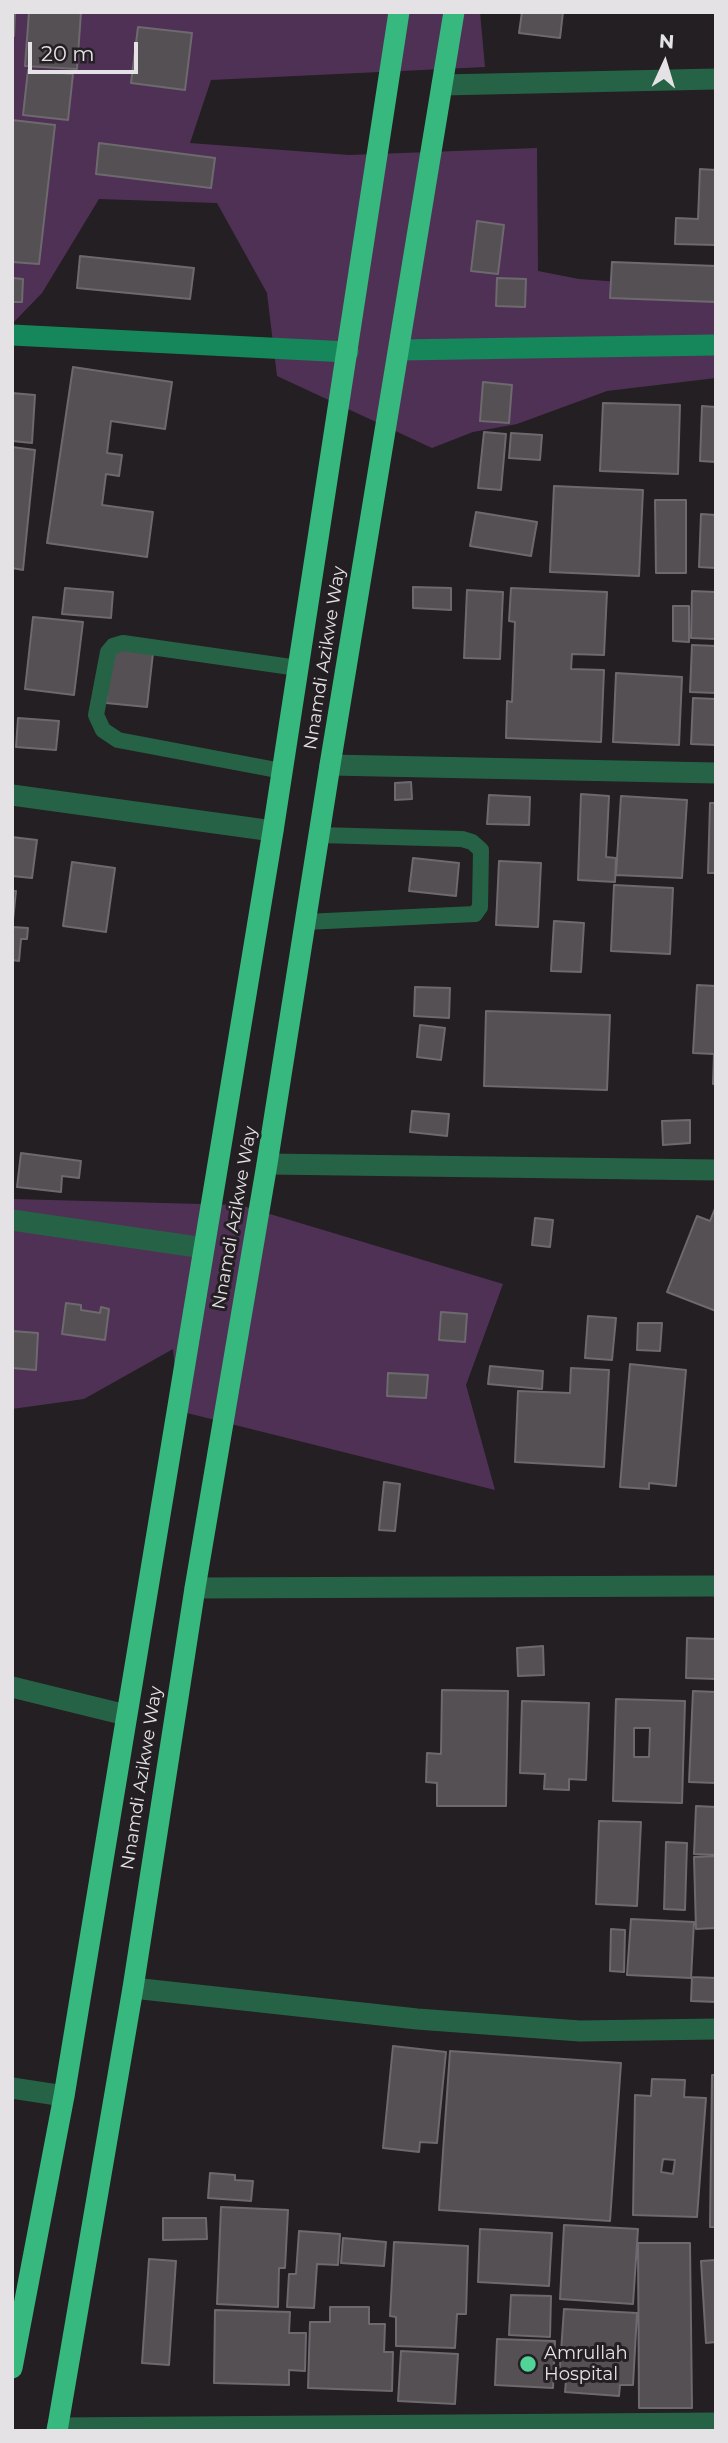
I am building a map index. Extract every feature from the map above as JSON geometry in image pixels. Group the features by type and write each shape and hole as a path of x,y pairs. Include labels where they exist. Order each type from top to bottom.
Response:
{"highway":[{"name":"Nnamdi Azikwe Way","path":"12,2368 64,2096 273,831 399,12"},
{"name":"Nnamdi Azikwe Way","path":"57,2429 133,1988 195,1588 267,1164 454,12"}],"street":[{"path":"442,85 716,79"},
{"path":"12,335 348,352"},
{"path":"399,350 716,345"},
{"path":"330,765 716,772"},
{"path":"12,795 273,831"},
{"path":"267,1164 716,1170"},
{"path":"12,1220 204,1248"},
{"path":"195,1588 716,1586"},
{"path":"12,1687 126,1715"},
{"path":"133,1988 417,2019 566,2030 716,2029"},
{"path":"12,2088 64,2096"},
{"path":"57,2429 716,2423"}],"lane":[{"path":"282,771 118,740 103,730 96,715 108,652 113,646 123,643 298,668"},
{"path":"305,922 475,914 480,906 481,850 472,842 462,839 319,835"}],"shaded area":[{"path":"12,12 480,12 485,67 211,80 190,143 349,155 537,148 538,271 579,279 716,289 716,378 607,391 517,424 473,432 432,448 277,376 267,293 217,203 99,199 42,293 12,324"},
{"path":"12,1199 240,1205 503,1284 466,1385 495,1490 179,1411 173,1349 84,1399 12,1409"}],"building":[{"path":"12,12 15,12 14,36 12,36"},
{"path":"29,12 81,12 77,69 25,66"},
{"path":"522,12 563,12 560,38 519,33"},
{"path":"138,27 192,33 185,90 131,83"},
{"path":"28,70 73,74 68,120 23,115"},
{"path":"12,120 55,125 39,264 12,262"},
{"path":"99,143 215,158 211,188 96,174"},
{"path":"700,169 716,170 716,245 675,244 676,218 698,219"},
{"path":"477,221 504,225 498,274 471,271"},
{"path":"80,256 194,268 190,299 77,288"},
{"path":"612,262 716,266 716,302 610,298"},
{"path":"12,278 23,279 22,302 12,302"},
{"path":"497,278 526,279 525,307 496,306"},
{"path":"73,367 172,382 165,429 111,421 107,453 122,455 119,476 106,474 102,505 153,512 147,557 47,543"},
{"path":"483,382 512,385 509,423 480,421"},
{"path":"12,393 35,395 32,443 12,441"},
{"path":"603,403 680,405 678,474 600,471"},
{"path":"702,406 716,407 716,462 700,461"},
{"path":"484,432 506,434 501,490 478,488"},
{"path":"511,433 542,435 540,460 509,458"},
{"path":"12,447 35,450 23,570 12,568"},
{"path":"554,486 643,490 639,576 550,572"},
{"path":"655,500 686,500 686,573 656,573"},
{"path":"476,512 537,522 531,556 470,546"},
{"path":"701,514 716,515 716,568 699,567"},
{"path":"413,587 451,588 451,610 413,608"},
{"path":"65,588 113,592 111,618 62,614"},
{"path":"511,588 607,592 604,655 572,654 571,669 604,670 601,742 506,738 507,701 512,702 515,622 509,621"},
{"path":"467,590 503,592 500,659 464,658"},
{"path":"692,591 716,592 716,639 691,638"},
{"path":"673,606 689,606 689,642 673,641"},
{"path":"33,617 83,622 74,695 25,689"},
{"path":"692,645 716,646 716,693 690,692"},
{"path":"112,648 153,653 147,707 106,703"},
{"path":"616,673 682,677 679,745 613,742"},
{"path":"693,698 716,699 716,745 691,744"},
{"path":"18,718 59,721 56,750 16,747"},
{"path":"411,782 412,799 395,800 395,783"},
{"path":"581,794 609,796 606,857 616,858 615,882 578,880"},
{"path":"489,795 530,797 529,825 487,824"},
{"path":"621,796 687,800 682,878 616,875"},
{"path":"710,803 716,803 716,873 708,873"},
{"path":"12,837 37,840 32,878 12,876"},
{"path":"413,858 459,863 456,896 409,891"},
{"path":"499,861 541,863 538,927 496,925"},
{"path":"72,862 115,868 106,932 63,926"},
{"path":"614,885 673,888 670,954 611,951"},
{"path":"12,891 16,891 13,920 12,920"},
{"path":"554,921 584,923 581,972 551,971"},
{"path":"12,927 28,928 27,939 21,939 19,961 12,960"},
{"path":"697,985 716,986 716,1084 713,1084 714,1054 693,1053"},
{"path":"415,987 450,988 449,1018 414,1016"},
{"path":"486,1011 610,1015 607,1090 484,1086"},
{"path":"420,1025 445,1028 441,1060 417,1057"},
{"path":"412,1111 449,1114 447,1136 410,1132"},
{"path":"690,1120 690,1143 663,1145 662,1121"},
{"path":"21,1153 81,1161 79,1178 62,1176 61,1192 17,1187"},
{"path":"716,1206 716,1311 667,1292 697,1216 710,1221"},
{"path":"535,1218 553,1220 550,1247 532,1245"},
{"path":"66,1303 81,1305 81,1310 100,1313 101,1307 109,1309 105,1340 62,1334"},
{"path":"441,1312 467,1314 465,1342 439,1340"},
{"path":"588,1316 616,1318 612,1360 585,1358"},
{"path":"638,1323 662,1323 660,1351 637,1350"},
{"path":"12,1331 38,1333 36,1370 12,1368"},
{"path":"630,1364 686,1370 676,1486 649,1483 649,1489 620,1487"},
{"path":"490,1366 543,1371 542,1389 488,1384"},
{"path":"571,1368 609,1370 604,1467 515,1462 518,1391 570,1393"},
{"path":"388,1373 428,1375 426,1398 387,1396"},
{"path":"384,1482 400,1484 395,1531 379,1530"},
{"path":"687,1638 716,1639 716,1679 686,1678"},
{"path":"543,1646 544,1675 518,1676 517,1648"},
{"path":"442,1690 508,1691 506,1806 437,1806 437,1783 426,1782 427,1753 441,1754"},
{"path":"693,1691 716,1692 716,1783 689,1782"},
{"path":"616,1699 685,1701 682,1803 613,1801","holes":["634,1728 650,1728 649,1757 634,1757"]},
{"path":"522,1701 589,1703 586,1780 569,1779 569,1790 544,1789 545,1774 520,1773"},
{"path":"696,1806 716,1807 716,1855 694,1854"},
{"path":"599,1821 641,1822 637,1906 596,1904"},
{"path":"666,1842 687,1843 685,1910 664,1909"},
{"path":"716,1856 716,1928 696,1929 694,1857"},
{"path":"631,1919 694,1922 691,1978 627,1975"},
{"path":"611,1929 625,1930 624,1972 610,1971"},
{"path":"692,1977 716,1978 716,2002 691,2001"},
{"path":"393,2046 446,2052 437,2143 420,2142 419,2152 383,2148"},
{"path":"450,2051 621,2063 610,2221 439,2210"},
{"path":"712,2075 716,2075 716,2227 710,2227"},
{"path":"652,2079 685,2080 684,2097 706,2098 697,2217 633,2215 635,2095 651,2096","holes":["663,2159 675,2160 673,2174 661,2172"]},
{"path":"210,2173 235,2175 235,2180 253,2181 251,2201 208,2198"},
{"path":"221,2207 288,2210 285,2268 279,2268 278,2307 217,2304"},
{"path":"163,2218 206,2218 207,2239 163,2240"},
{"path":"564,2225 638,2229 633,2304 560,2299"},
{"path":"480,2229 552,2233 549,2286 478,2282"},
{"path":"299,2231 340,2234 338,2265 317,2264 314,2308 287,2307 289,2274 296,2274"},
{"path":"343,2238 386,2242 384,2266 341,2263"},
{"path":"394,2242 468,2246 466,2314 457,2314 455,2348 396,2346 396,2317 390,2316"},
{"path":"638,2243 690,2243 692,2408 639,2408"},
{"path":"149,2259 176,2261 169,2365 142,2363"},
{"path":"716,2260 716,2342 706,2343 701,2261"},
{"path":"511,2295 551,2296 550,2337 509,2335"},
{"path":"330,2307 369,2307 369,2324 385,2324 384,2352 393,2352 392,2391 308,2388 310,2322 330,2322"},
{"path":"564,2309 637,2313 633,2385 620,2385 619,2396 565,2392 566,2381 559,2380"},
{"path":"215,2310 290,2312 289,2333 306,2333 305,2371 289,2370 289,2385 214,2383"},
{"path":"497,2339 555,2341 553,2388 495,2385"},
{"path":"401,2351 458,2354 455,2404 398,2401"}],"place":[{"name":"Amrullah Hospital","path":"528,2364"}]}
